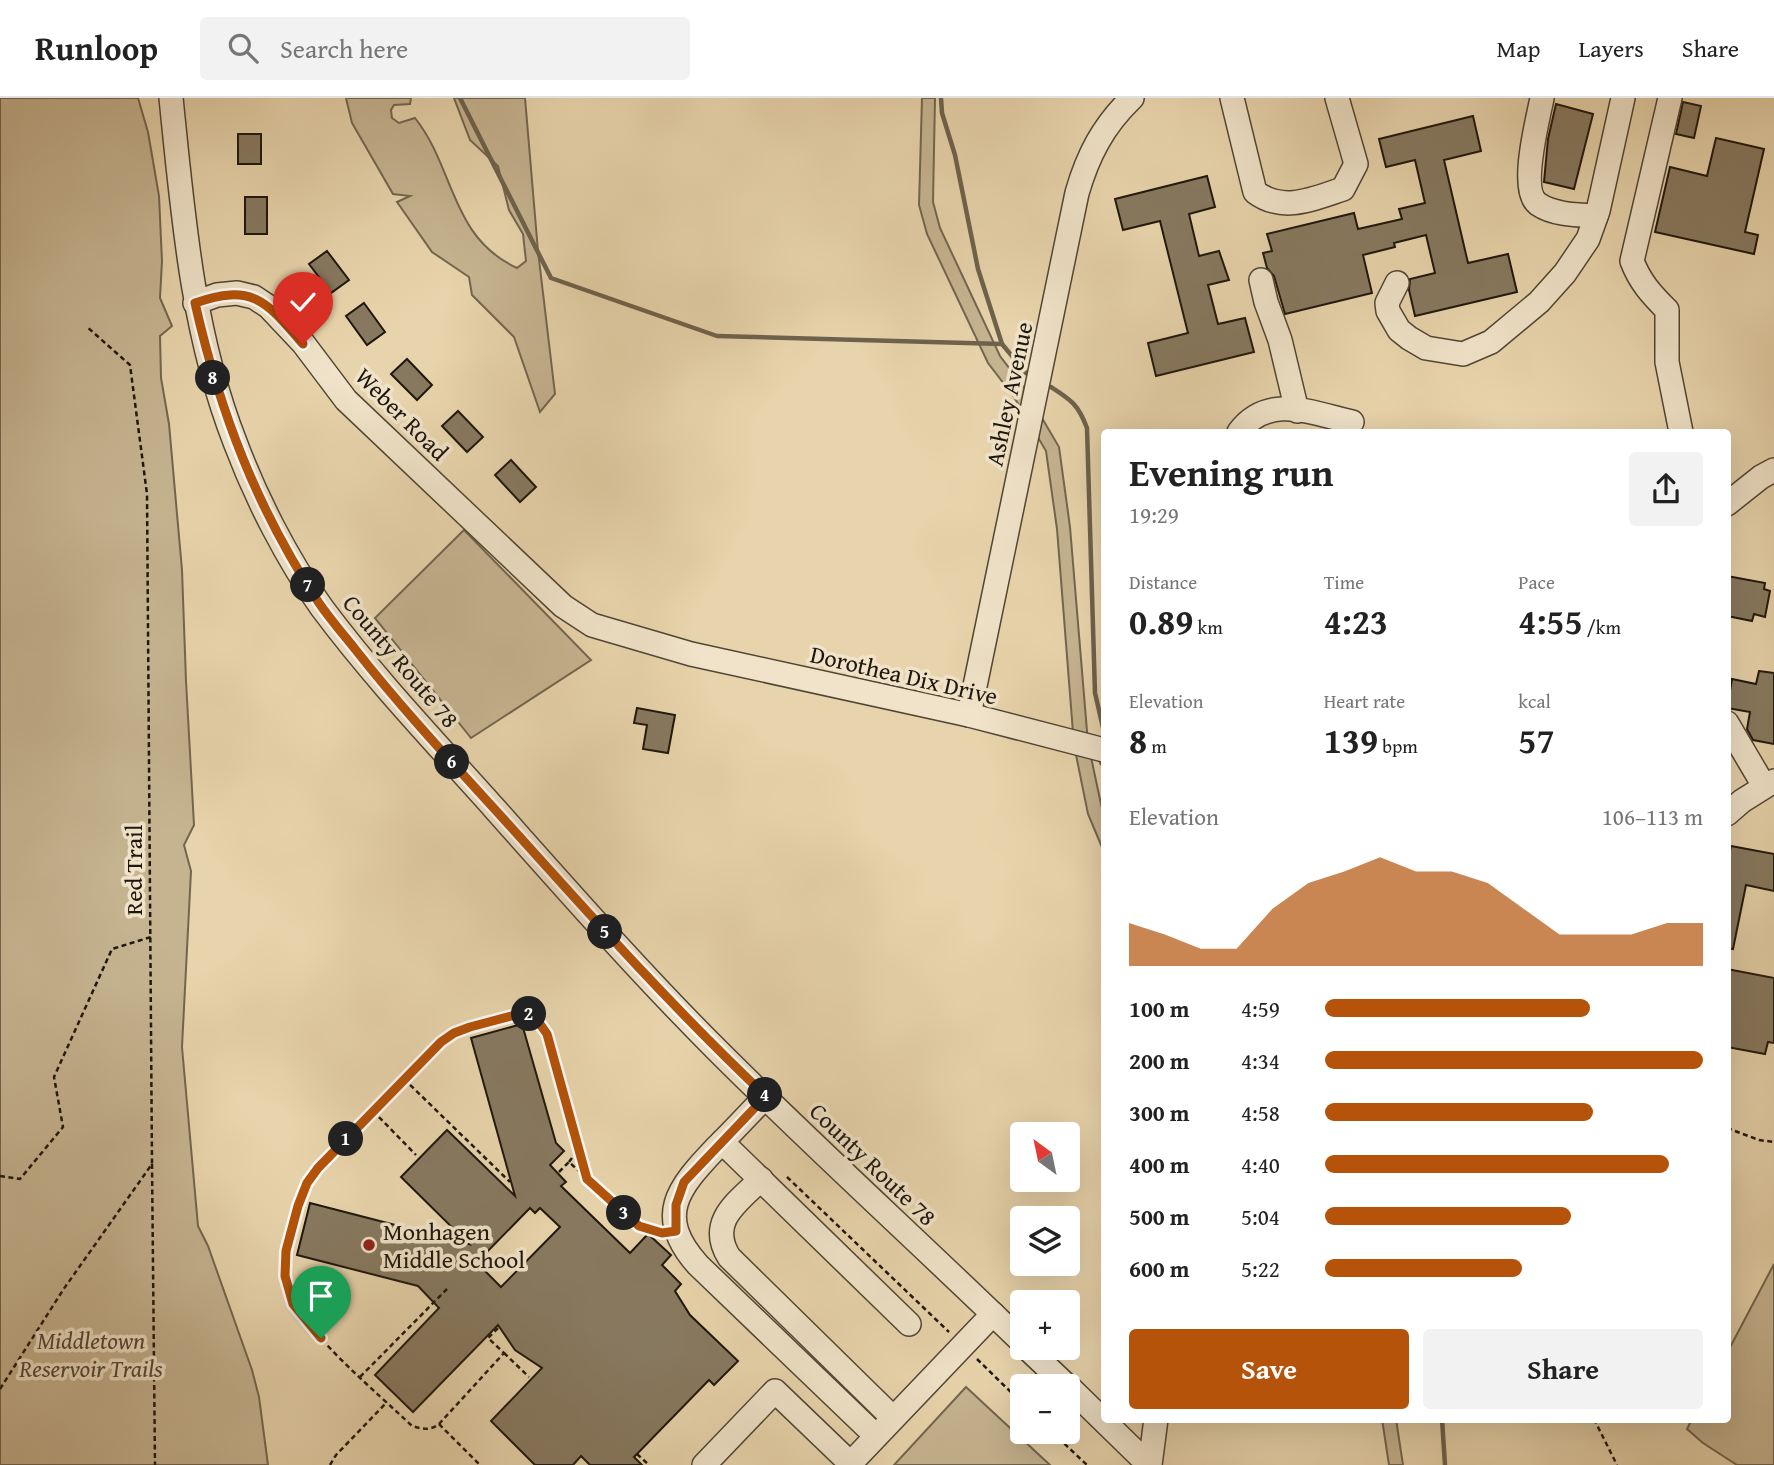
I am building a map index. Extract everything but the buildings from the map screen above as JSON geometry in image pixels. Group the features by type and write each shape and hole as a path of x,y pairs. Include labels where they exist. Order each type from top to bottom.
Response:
{"street":[{"name":"County Route 78","path":"171,98 188,257 209,367 235,443 271,523 320,605 380,681 619,948 819,1151 1010,1330"},
{"name":"Ashley Avenue","path":"969,715 1077,193 1085,165 1097,139 1132,98"},
{"path":"1232,98 1255,192 1268,201 1301,203 1343,189 1356,164 1337,98"},
{"path":"1542,98 1528,180 1532,197 1538,204 1565,214 1597,216"},
{"path":"1398,283 1387,303 1390,317 1399,330 1426,348 1463,354 1491,342 1539,302 1564,274 1588,239 1597,216 1623,98"},
{"path":"1670,98 1632,261 1648,292 1667,310 1667,362 1680,429"},
{"path":"1261,279 1280,340 1297,411"},
{"name":"Weber Road","path":"195,303 216,295 237,293 254,297 269,307 303,344 346,400 563,606 592,625 691,654"},
{"path":"1241,429 1245,423 1265,410 1274,408 1352,422"},
{"path":"1731,501 1774,470"},
{"name":"Dorothea Dix Drive","path":"691,654 969,715 1101,749"},
{"path":"1731,729 1769,784 1731,811"},
{"path":"766,1096 689,1177 679,1193 676,1231 682,1246 698,1265 884,1427"},
{"path":"722,1142 771,1175 909,1324"},
{"path":"771,1175 724,1218 721,1233 724,1249 884,1427"},
{"path":"704,1465 775,1391 849,1464 993,1314"},
{"path":"1040,1360 1054,1374"},
{"path":"1080,1399 1101,1419"},
{"path":"1105,1423 1149,1465"},
{"path":"1149,1465 1155,1423"}],"path":[{"name":"Red Trail","path":"86,326 130,365 147,494 155,1465"},
{"path":"0,1176 20,1179 64,1127 54,1077 112,949 150,937"},
{"path":"504,1353 439,1424 424,1429 412,1426 321,1338 293,1304 287,1286 285,1260 298,1206 307,1183 318,1168 430,1052 454,1033 516,1015 530,1015 539,1021 547,1034 587,1179"},
{"path":"404,1079 510,1182"},
{"path":"373,1111 416,1155"},
{"path":"1731,1130 1759,1140 1774,1142"},
{"path":"559,1172 579,1148"},
{"path":"569,1162 639,1226 662,1233 676,1231"},
{"path":"0,1389 63,1290 152,1164"},
{"path":"771,1175 957,1339"},
{"path":"360,1377 447,1289"},
{"path":"498,1328 488,1338 529,1377"},
{"path":"970,1352 1010,1391"},
{"path":"330,1465 336,1455 387,1402"},
{"path":"1596,1423 1617,1465"},
{"path":"439,1424 480,1465"},
{"path":"1065,1444 1087,1465"},
{"path":"637,1454 649,1465"}],"green space":[{"name":"Middletown Reservoir Trails","path":"0,98 138,98 148,132 159,196 162,261 160,298 172,326 160,336 161,378 169,424 182,570 194,825 184,845 191,871 182,1047 198,1226 208,1246 252,1370 259,1397 268,1465 0,1465"},
{"path":"346,98 411,98 410,104 394,105 391,110 392,118 399,123 415,118 428,138 456,200 478,239 495,255 517,268 526,261 523,234 509,210 498,166 470,140 454,98 525,98 538,251 555,394 540,412 514,337 472,295 469,277 432,252 397,202 410,196 393,194 352,123"},
{"path":"922,98 935,98 933,202 940,228 1000,356 1025,389 1059,447 1070,527 1088,743 1101,804 1101,845 1088,814 1074,745 1057,529 1046,451 1014,397 988,363 927,234 919,205"},
{"path":"464,530 591,660 471,738 375,618"},
{"path":"1774,1264 1774,1465 1737,1465 1687,1429 1690,1423 1731,1423 1731,1345"},
{"path":"966,1387 1010,1428 1010,1444 1027,1444 1050,1465 894,1465"},
{"path":"1383,1423 1397,1423 1403,1465 1389,1465"}],"waterway":[{"path":"460,98 551,278 717,336 1002,344"},
{"path":"941,98 942,113 955,155 978,269 1002,344 1026,373"},
{"path":"1051,387 1073,403 1087,428 1095,693 1101,719"},
{"path":"1442,1423 1445,1465"}],"place":[{"name":"Monhagen Middle School","path":"369,1245"}],"route":[{"path":"303,344 269,307 254,297 237,293 216,295 195,303 209,367 235,443 271,523 320,605 380,681 619,948 719,1052 766,1096 684,1182 676,1205 676,1231 662,1233 646,1230 587,1179 547,1034 539,1021 523,1013 454,1033 430,1052 318,1168 307,1183 286,1251 285,1276 293,1304 321,1338"}]}
